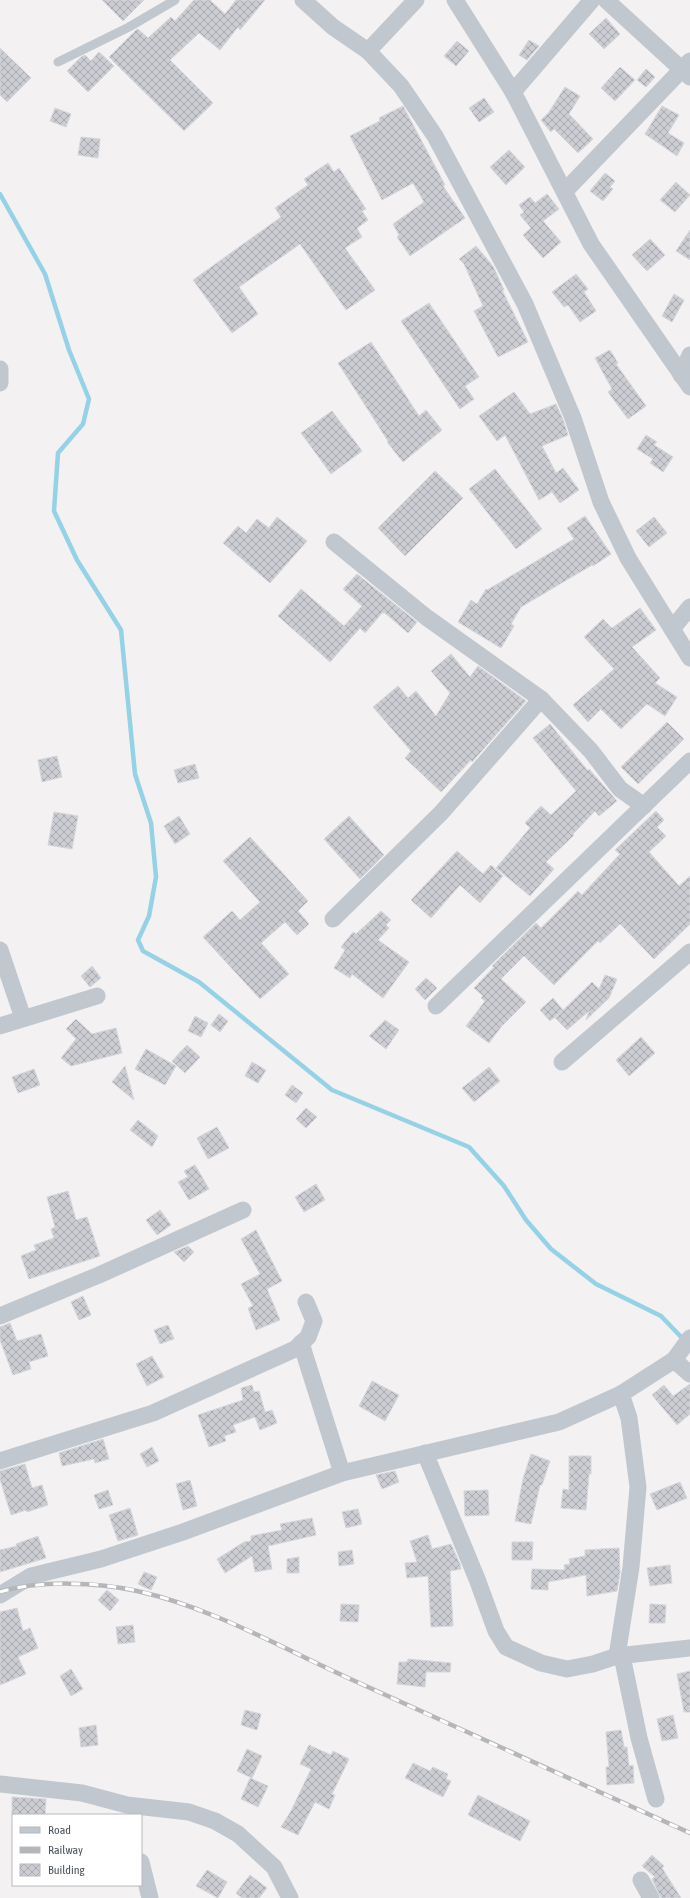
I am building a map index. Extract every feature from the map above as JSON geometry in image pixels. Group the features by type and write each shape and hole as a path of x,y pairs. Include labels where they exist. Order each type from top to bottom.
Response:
{"street":[{"path":"303,0 333,27 368,51 401,86 435,136 525,304 573,418 601,502 628,558 690,658"},
{"path":"368,51 416,0"},
{"path":"455,0 513,92 591,244 686,381"},
{"path":"513,92 592,0"},
{"path":"565,191 687,69 606,0"},
{"path":"686,381 690,355"},
{"path":"0,369 0,383"},
{"path":"334,542 426,617 541,699 591,751 620,789 644,806"},
{"path":"672,629 690,607"},
{"path":"333,919 441,813 541,699"},
{"path":"436,1006 690,761"},
{"path":"0,950 23,1018"},
{"path":"562,1062 690,952"},
{"path":"0,1026 97,996"},
{"path":"0,1316 99,1275 243,1210"},
{"path":"0,1461 153,1413 296,1349 308,1337 314,1321 306,1302"},
{"path":"301,1343 342,1473"},
{"path":"0,1595 31,1576 101,1559 183,1532 342,1473 559,1422 621,1394 681,1349 690,1374"},
{"path":"621,1394 629,1418 638,1487 631,1567 620,1656 639,1738 656,1799"},
{"path":"425,1453 477,1579 496,1631 506,1647 541,1663 567,1669 593,1664 620,1656 690,1648"},
{"path":"0,1784 82,1793 128,1810 189,1812 215,1821 238,1834 274,1867 290,1898"},
{"path":"142,1866 150,1898"},
{"path":"640,1880 651,1898"}],"lane":[{"path":"58,62 129,27 175,0"}],"building":[{"path":"102,0 144,0 123,21"},
{"path":"194,0 210,0 225,14 236,0 265,0 240,30 238,27 220,50 199,33 170,60 213,103 184,131 109,57 136,30 138,29 148,38 171,17 175,21"},
{"path":"606,18 620,34 604,49 589,34"},
{"path":"529,40 539,46 527,60 519,55"},
{"path":"457,41 469,51 456,66 444,56"},
{"path":"0,48 31,78 7,102 0,95"},
{"path":"99,52 114,66 88,92 67,71 81,57 85,55 91,61"},
{"path":"620,67 635,80 615,101 601,88"},
{"path":"646,69 655,77 646,87 637,80"},
{"path":"565,87 580,96 569,114 593,139 578,153 554,129 551,132 541,120 549,112"},
{"path":"484,98 494,112 479,122 469,108"},
{"path":"403,106 445,185 443,186 465,218 410,256 397,237 399,235 393,224 424,202 413,183 382,200 350,136 380,121 379,118"},
{"path":"662,106 679,115 668,133 684,143 677,156 645,134"},
{"path":"55,108 71,114 66,127 50,121"},
{"path":"81,137 100,139 98,158 78,155"},
{"path":"509,150 525,167 506,185 490,167"},
{"path":"328,163 334,172 339,168 366,209 362,211 368,220 357,228 362,237 345,248 375,290 346,310 300,244 239,287 258,314 232,333 193,280 281,217 275,208 308,185 304,179"},
{"path":"605,173 615,181 610,187 613,189 603,201 590,191"},
{"path":"676,182 690,195 675,212 660,200"},
{"path":"547,194 559,209 543,221 561,242 543,258 523,235 531,228 520,215 524,212 519,205 530,197 535,203"},
{"path":"690,230 690,260 676,251"},
{"path":"650,239 665,255 647,271 632,255"},
{"path":"476,246 493,266 504,290 502,290 528,342 498,357 474,311 483,306 464,264 459,259"},
{"path":"576,274 588,289 584,292 596,311 580,322 568,305 564,307 552,292"},
{"path":"674,294 684,300 672,322 662,316"},
{"path":"429,303 479,377 465,386 474,399 460,409 401,321"},
{"path":"371,342 419,416 426,410 442,430 403,462 387,442 388,441 338,363"},
{"path":"610,350 618,363 616,364 646,406 628,419 608,392 612,389 595,358"},
{"path":"514,392 530,414 556,404 564,422 568,435 542,446 556,473 563,468 579,490 560,503 552,492 539,500 505,435 497,441 479,416"},
{"path":"332,411 362,451 331,474 301,433"},
{"path":"646,435 657,442 654,445 673,457 663,472 650,463 653,459 637,449"},
{"path":"495,469 542,529 516,549 469,489"},
{"path":"435,471 463,498 405,556 378,528"},
{"path":"585,516 611,554 593,566 592,565 521,607 511,624 514,626 501,648 458,622 471,600 477,604 486,589 487,590 574,539 567,528"},
{"path":"277,517 307,541 270,583 223,543 238,526 246,533 257,519 269,528"},
{"path":"654,517 667,533 649,547 636,531"},
{"path":"357,574 417,622 408,633 385,613 382,613 365,633 360,628 330,662 278,616 301,589 344,626 362,606 343,589"},
{"path":"640,608 656,630 632,647 660,678 655,683 677,697 665,716 647,704 621,729 601,709 588,722 573,705 614,669 584,637 603,619 612,628"},
{"path":"451,654 470,677 478,666 526,701 472,762 471,760 441,792 405,758 411,751 373,707 398,686 408,698 416,691 436,716 450,693 431,671"},
{"path":"667,722 684,739 638,784 621,767"},
{"path":"550,724 588,771 589,769 617,801 599,816 595,811 573,834 574,835 546,862 554,869 530,896 496,868 530,828 525,823 541,806 551,815 576,791 533,738"},
{"path":"57,756 62,777 42,782 38,760"},
{"path":"195,764 199,778 178,783 174,770"},
{"path":"656,811 664,820 657,827 666,836 649,852 679,886 690,876 690,924 654,959 620,924 600,943 598,941 554,985 524,956 501,979 526,1002 501,1027 489,1043 466,1026 485,1001 481,998 483,996 474,988 494,967 492,966 536,923 541,928 578,891 582,895 620,854 615,850"},
{"path":"54,812 78,816 72,849 48,845"},
{"path":"179,816 190,834 175,844 164,826"},
{"path":"349,816 384,855 360,879 324,839"},
{"path":"250,837 308,901 298,911 309,924 297,935 285,922 261,943 289,974 260,999 203,937 232,911 240,920 260,902 223,861"},
{"path":"457,851 483,874 491,865 503,876 480,903 460,885 431,918 411,900"},
{"path":"381,911 391,920 386,925 389,928 378,940 409,962 383,998 352,974 350,978 334,968 345,950 341,947 353,932 356,934"},
{"path":"92,966 101,978 90,987 81,976"},
{"path":"605,975 617,979 609,998 586,1020 589,1011 567,1030 555,1018 592,982 599,989"},
{"path":"426,978 437,988 425,1000 415,989"},
{"path":"553,998 563,1010 550,1021 540,1010"},
{"path":"219,1014 228,1021 220,1032 211,1025"},
{"path":"195,1016 208,1023 201,1037 188,1031"},
{"path":"76,1019 92,1034 116,1028 122,1053 71,1066 61,1058 76,1039 66,1029"},
{"path":"385,1020 399,1030 386,1049 369,1036"},
{"path":"641,1037 655,1053 629,1076 616,1060"},
{"path":"187,1045 200,1057 185,1073 172,1061"},
{"path":"146,1049 176,1066 165,1085 135,1069"},
{"path":"252,1062 266,1070 258,1083 245,1076"},
{"path":"125,1066 134,1100 112,1082"},
{"path":"489,1067 500,1081 474,1102 462,1088"},
{"path":"34,1069 40,1085 18,1093 12,1077"},
{"path":"292,1085 303,1093 296,1103 285,1095"},
{"path":"306,1108 317,1117 306,1128 296,1119"},
{"path":"138,1120 158,1136 152,1147 130,1130"},
{"path":"217,1127 229,1148 208,1159 197,1138"},
{"path":"195,1165 209,1189 189,1200 178,1182 188,1177 184,1171"},
{"path":"316,1184 325,1200 304,1212 295,1197"},
{"path":"68,1191 76,1220 87,1217 100,1256 29,1279 21,1256 36,1250 34,1245 54,1238 51,1229 55,1227 47,1197"},
{"path":"160,1210 171,1225 157,1235 146,1220"},
{"path":"256,1230 282,1281 267,1289 280,1320 256,1330 248,1308 253,1306 241,1284 260,1274 241,1239"},
{"path":"188,1246 194,1252 184,1262 174,1252"},
{"path":"83,1296 91,1315 79,1320 71,1302"},
{"path":"10,1323 17,1341 41,1334 48,1356 29,1362 31,1369 13,1375 0,1340 0,1327"},
{"path":"168,1325 174,1339 160,1344 154,1330"},
{"path":"152,1356 164,1377 147,1386 136,1364"},
{"path":"372,1381 399,1395 385,1421 359,1406"},
{"path":"690,1384 690,1414 677,1425 652,1395 664,1385 673,1396"},
{"path":"252,1385 254,1392 259,1391 265,1412 272,1410 277,1423 260,1430 255,1417 233,1425 236,1432 224,1436 226,1441 209,1447 198,1415 243,1400 241,1388"},
{"path":"103,1439 109,1459 95,1463 94,1459 62,1466 59,1453"},
{"path":"152,1447 159,1461 147,1467 140,1454"},
{"path":"531,1454 550,1461 542,1485 540,1485 531,1524 515,1521 523,1479"},
{"path":"569,1456 591,1456 591,1474 589,1474 586,1510 561,1508 563,1489 569,1490"},
{"path":"25,1464 32,1488 42,1485 48,1505 27,1512 26,1510 11,1515 0,1479 0,1471"},
{"path":"395,1471 399,1482 382,1489 376,1475"},
{"path":"190,1480 197,1506 183,1510 176,1484"},
{"path":"680,1482 687,1498 657,1510 650,1494"},
{"path":"108,1490 113,1505 99,1509 94,1495"},
{"path":"488,1490 489,1515 465,1516 464,1491"},
{"path":"130,1508 138,1535 118,1541 109,1515"},
{"path":"358,1509 362,1524 346,1528 342,1512"},
{"path":"312,1518 316,1535 268,1546 272,1569 255,1572 252,1556 225,1573 217,1559 244,1542 251,1541 251,1536 282,1530 280,1524"},
{"path":"428,1535 432,1549 451,1544 460,1564 461,1569 450,1571 453,1626 431,1627 428,1576 407,1578 405,1563 417,1562 410,1541"},
{"path":"38,1536 46,1558 0,1572 0,1550 17,1546 16,1544"},
{"path":"512,1542 533,1542 532,1560 512,1560"},
{"path":"619,1548 620,1573 617,1591 587,1596 586,1575 548,1582 548,1590 531,1589 532,1569 565,1570 564,1565 570,1564 569,1559 585,1556 585,1550"},
{"path":"352,1550 354,1564 339,1566 338,1552"},
{"path":"299,1557 299,1573 287,1573 287,1559"},
{"path":"670,1565 672,1583 650,1586 647,1568"},
{"path":"144,1572 157,1577 151,1590 138,1584"},
{"path":"107,1590 119,1600 110,1611 98,1600"},
{"path":"341,1604 359,1605 358,1622 340,1621"},
{"path":"650,1604 666,1605 665,1623 649,1623"},
{"path":"17,1608 23,1631 30,1628 38,1648 18,1657 26,1674 0,1685 0,1612"},
{"path":"133,1625 135,1642 118,1644 116,1627"},
{"path":"408,1659 451,1663 450,1672 426,1672 425,1687 397,1684 399,1662 407,1662"},
{"path":"71,1669 83,1689 71,1696 60,1676"},
{"path":"690,1671 690,1712 684,1712 677,1674"},
{"path":"245,1710 261,1714 257,1730 241,1725"},
{"path":"673,1715 678,1738 662,1741 657,1719"},
{"path":"96,1725 98,1745 81,1747 79,1728"},
{"path":"621,1730 624,1747 627,1747 629,1766 633,1765 634,1783 607,1785 606,1767 609,1767 606,1732"},
{"path":"309,1745 331,1755 333,1751 349,1759 332,1794 335,1795 329,1809 315,1802 298,1835 281,1827 291,1811 311,1769 300,1764"},
{"path":"247,1749 262,1756 252,1778 237,1771"},
{"path":"413,1763 430,1771 433,1767 448,1774 446,1779 451,1781 443,1797 405,1778"},
{"path":"250,1778 268,1786 258,1807 241,1799"},
{"path":"478,1795 530,1821 520,1841 468,1815"},
{"path":"12,1797 46,1799 45,1814 12,1814"},
{"path":"652,1855 664,1866 662,1868 681,1898 661,1898 652,1879 655,1877 642,1866"},
{"path":"207,1870 227,1882 218,1898 196,1886"},
{"path":"250,1875 267,1888 259,1898 242,1898 236,1893"}],"waterway":[{"path":"0,194 45,274 69,350 89,399 83,424 58,453 54,511 77,560 121,630 135,774 151,823 156,877 149,916 138,940 143,951 199,982 332,1090 469,1147 504,1186 526,1220 551,1249 596,1284 661,1316 684,1340"}],"railway":[{"path":"0,1592 15,1588 50,1584 87,1584 122,1588 166,1598 249,1631 330,1670 690,1833"}]}
